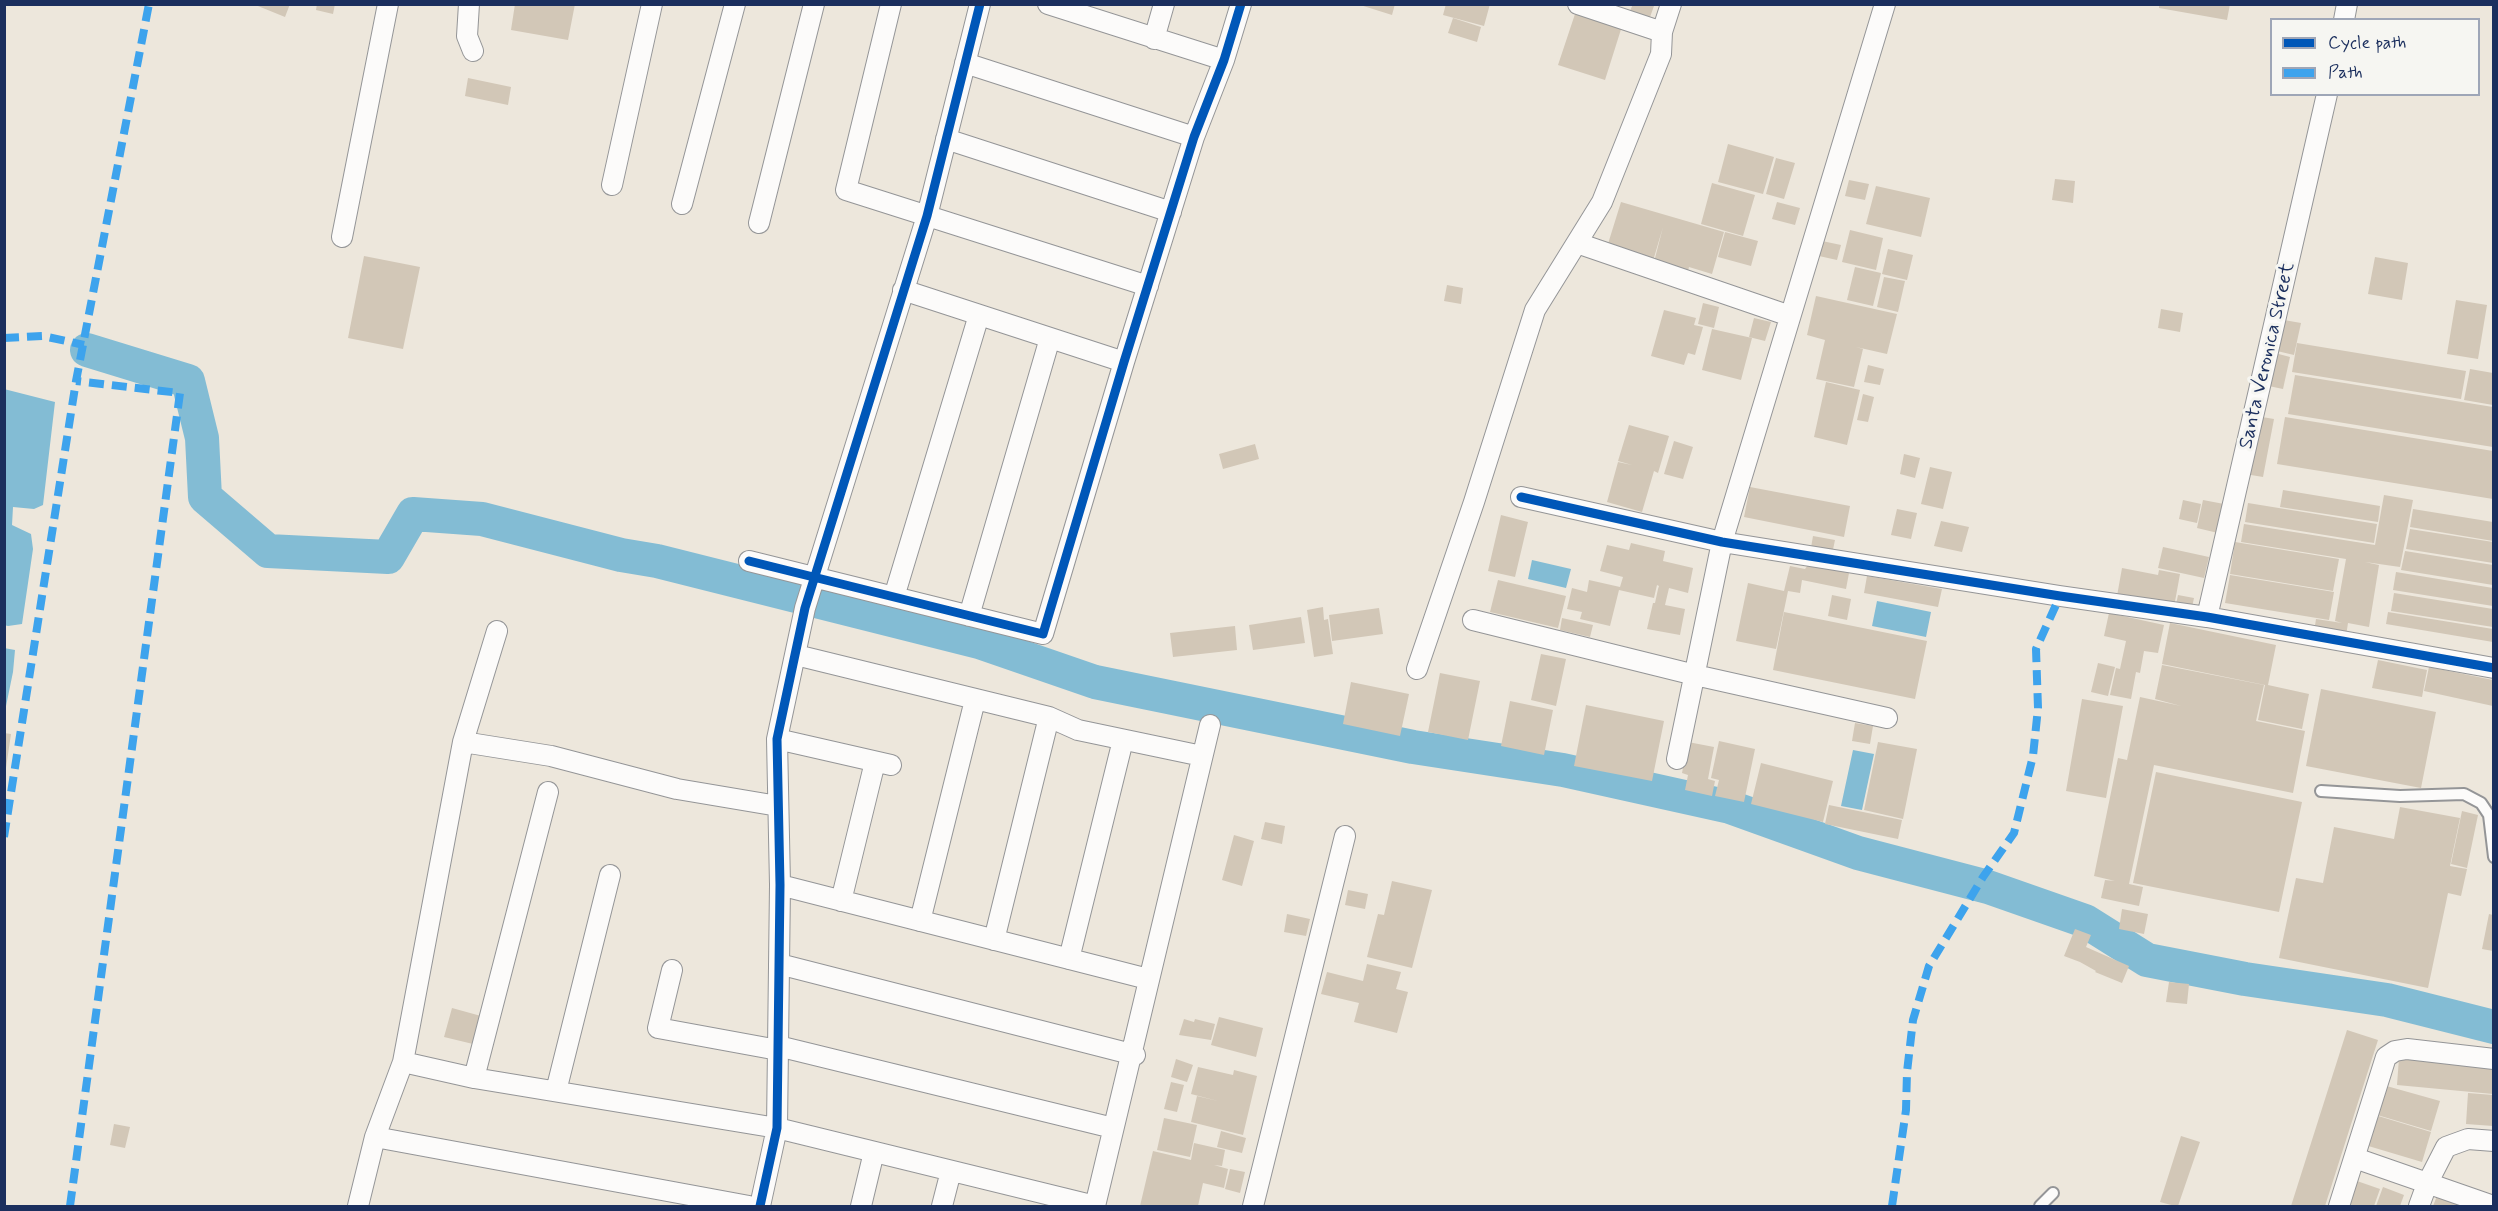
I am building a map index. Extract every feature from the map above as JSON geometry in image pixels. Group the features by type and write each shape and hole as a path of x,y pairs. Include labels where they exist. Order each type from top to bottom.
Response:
{"street":[{"path":"342,237 388,4"},
{"path":"469,4 467,36 473,51"},
{"path":"612,185 652,4"},
{"path":"682,204 735,4"},
{"path":"759,223 814,4"},
{"path":"891,4 846,190 1148,286"},
{"path":"760,1206 777,1128 780,885 777,739 805,608 927,216 980,4"},
{"path":"1048,4 1083,10 1154,39 1224,60"},
{"path":"1154,39 1164,4"},
{"path":"749,561 813,582 894,597 1043,634 1194,137 1224,60 1241,4"},
{"path":"1578,4 1662,32"},
{"path":"1417,669 1474,502 1535,310 1602,202 1661,54 1662,32 1671,4"},
{"path":"1677,759 1722,542 1885,4"},
{"path":"965,63 1194,137"},
{"name":"Santa Veronica Street","path":"2207,616 2327,96"},
{"path":"946,140 1171,212"},
{"path":"1577,243 1790,316"},
{"path":"903,290 1124,362"},
{"path":"894,597 979,315"},
{"path":"969,616 1050,338"},
{"path":"1521,497 1722,542 2060,596 2207,616 2493,668"},
{"path":"1473,620 1695,675 1887,718"},
{"path":"358,1206 375,1137 403,1062 463,742 497,631"},
{"path":"796,655 1049,717 1078,729 1202,756"},
{"path":"920,921 975,700"},
{"path":"994,940 1049,717"},
{"path":"403,1062 474,1078 777,1128 951,1171 1023,1198 1095,1206 1210,725"},
{"path":"777,739 883,763 841,901"},
{"path":"1069,959 1123,740"},
{"path":"463,742 550,756 677,789 778,806"},
{"path":"474,1078 548,792"},
{"path":"1253,1206 1345,836"},
{"path":"556,1091 610,875"},
{"path":"780,885 1148,979"},
{"path":"779,964 1133,1054"},
{"path":"672,970 658,1028 778,1048 1113,1128"},
{"path":"2340,1206 2386,1057 2395,1051 2408,1049 2493,1059"},
{"path":"375,1137 749,1206"},
{"path":"2420,1206 2427,1184 2446,1147 2468,1139 2493,1141"},
{"path":"861,1206 874,1152"},
{"path":"2355,1158 2493,1206"},
{"path":"942,1206 951,1171"}],"lane":[{"path":"2321,791 2400,796 2464,794 2481,803 2489,815 2493,857"},
{"path":"2040,1206 2053,1193"}],"water":[{"path":"4,389 55,402 43,505 34,509 13,507 12,525 31,534 33,549 22,624 8,626 4,625"},
{"path":"1532,560 1571,569 1566,588 1528,579"},
{"path":"1877,601 1931,612 1926,637 1872,626"},
{"path":"4,648 15,650 5,711"},
{"path":"1853,750 1874,754 1862,810 1841,806"}],"building":[{"path":"253,4 290,4 285,17"},
{"path":"317,4 335,4 333,14 316,10"},
{"path":"515,4 575,4 568,40 511,30"},
{"path":"1357,4 1395,4 1392,15"},
{"path":"1446,4 1490,4 1484,26 1443,15"},
{"path":"1633,4 1654,6 1650,17 1630,11"},
{"path":"2159,4 2230,4 2227,20 2159,8"},
{"path":"1577,8 1623,23 1605,80 1558,65"},
{"path":"1453,18 1481,27 1477,42 1448,33"},
{"path":"468,78 511,87 508,105 465,96"},
{"path":"1728,144 1774,157 1763,194 1718,182"},
{"path":"1776,158 1795,163 1784,199 1766,194"},
{"path":"2055,179 2075,181 2073,203 2052,200"},
{"path":"1849,180 1869,184 1865,200 1845,196"},
{"path":"1712,183 1755,195 1743,236 1701,224"},
{"path":"1876,186 1930,198 1921,237 1866,224"},
{"path":"1621,202 1724,232 1712,274 1689,267 1688,271 1654,262 1663,227 1653,261 1607,247"},
{"path":"1777,202 1800,208 1795,225 1772,219"},
{"path":"1850,230 1883,238 1876,270 1842,262"},
{"path":"1725,232 1758,241 1751,266 1718,257"},
{"path":"1822,241 1841,245 1837,260 1819,256"},
{"path":"1888,249 1913,255 1907,280 1882,274"},
{"path":"364,256 420,267 403,349 348,338"},
{"path":"2375,257 2408,263 2402,300 2368,294"},
{"path":"1855,267 1881,273 1873,306 1847,300"},
{"path":"1884,277 1905,281 1898,312 1877,307"},
{"path":"1447,285 1463,288 1461,304 1444,301"},
{"path":"1816,296 1897,314 1887,354 1856,347 1863,349 1854,387 1816,379 1825,340 1807,335"},
{"path":"2456,300 2487,305 2478,359 2447,354"},
{"path":"1703,303 1719,307 1714,328 1698,324"},
{"path":"2161,309 2183,313 2180,332 2158,328"},
{"path":"1664,310 1696,318 1694,325 1703,327 1695,355 1688,353 1684,365 1651,356"},
{"path":"1754,318 1771,322 1765,341 1749,337"},
{"path":"2284,320 2301,323 2294,355 2277,351"},
{"path":"1712,329 1752,338 1741,380 1702,370"},
{"path":"2297,343 2466,371 2461,399 2292,372"},
{"path":"2271,352 2290,357 2283,389 2264,385"},
{"path":"1868,365 1884,369 1880,385 1864,382"},
{"path":"2470,369 2493,373 2493,405 2464,400"},
{"path":"2295,375 2493,407 2493,447 2288,414"},
{"path":"1826,382 1860,390 1847,445 1814,437"},
{"path":"1863,394 1874,397 1868,422 1857,420"},
{"path":"2256,416 2274,419 2263,477 2245,474"},
{"path":"2285,417 2493,451 2493,499 2277,464"},
{"path":"1629,425 1669,436 1658,473 1654,471 1642,512 1607,502 1618,462 1632,465 1618,461"},
{"path":"1674,441 1693,447 1683,479 1664,474"},
{"path":"1255,444 1259,459 1223,469 1219,454"},
{"path":"1904,454 1920,458 1915,478 1900,474"},
{"path":"1930,467 1952,472 1943,509 1921,504"},
{"path":"1750,487 1850,506 1844,537 1744,517"},
{"path":"2283,490 2380,506 2378,522 2280,507"},
{"path":"2384,495 2413,500 2400,567 2365,562 2379,565 2369,627 2348,623 2346,636 2314,632 2316,619 2342,623 2335,621 2346,559 2241,542 2244,524 2375,545"},
{"path":"2183,500 2201,504 2197,523 2179,519"},
{"path":"2203,500 2224,504 2218,533 2197,528"},
{"path":"2248,503 2377,524 2374,543 2245,522"},
{"path":"1897,509 1917,513 1911,539 1891,535"},
{"path":"2413,509 2493,522 2493,541 2410,527"},
{"path":"1501,515 1528,522 1515,577 1488,571"},
{"path":"1941,521 1969,527 1962,552 1934,546"},
{"path":"2410,529 2493,542 2493,563 2406,549"},
{"path":"1813,536 1835,540 1829,569 1849,573 1846,589 1802,580 1800,593 1788,591 1776,649 1736,641 1748,583 1784,591 1790,566 1805,569 1808,565"},
{"path":"2235,542 2339,559 2333,591 2230,574"},
{"path":"1631,543 1665,551 1663,561 1693,568 1688,593 1669,588 1665,605 1685,609 1680,635 1647,629 1659,586 1657,585 1654,598 1619,590 1610,626 1580,619 1582,612 1567,609 1572,588 1587,592 1589,580 1620,587 1623,577 1600,571 1607,545 1629,550"},
{"path":"2163,547 2209,557 2204,578 2158,568"},
{"path":"2405,551 2493,565 2493,585 2401,570"},
{"path":"2122,568 2158,575 2159,570 2180,574 2174,607 2117,596"},
{"path":"2396,572 2493,588 2493,606 2393,590"},
{"path":"2230,575 2334,592 2329,620 2225,603"},
{"path":"1867,576 1942,589 1938,607 1864,593"},
{"path":"1498,580 1566,596 1558,628 1490,612"},
{"path":"2394,593 2493,609 2493,627 2391,611"},
{"path":"1832,595 1851,599 1847,620 1828,616"},
{"path":"2178,595 2194,598 2191,612 2175,609"},
{"path":"1323,607 1324,620 1328,619 1333,654 1314,657 1307,610"},
{"path":"1379,608 1383,634 1332,641 1329,615"},
{"path":"1784,612 1927,641 1915,699 1773,670"},
{"path":"2388,612 2493,629 2493,642 2386,624"},
{"path":"2109,613 2164,625 2158,653 2144,651 2140,673 2136,672 2131,699 2110,695 2116,668 2120,669 2126,641 2104,636"},
{"path":"1301,617 1305,643 1253,650 1249,625"},
{"path":"1562,618 1593,625 1590,637 1560,630"},
{"path":"2170,623 2276,645 2268,685 2309,694 2302,729 2258,720 2265,685 2162,664"},
{"path":"1235,626 1237,650 1173,657 1170,633"},
{"path":"1541,654 1566,659 1556,706 1531,700"},
{"path":"2378,660 2427,670 2422,697 2372,688"},
{"path":"2098,663 2115,667 2108,696 2091,692"},
{"path":"2162,665 2264,685 2256,721 2305,731 2293,793 2154,765 2129,884 2143,887 2139,906 2101,898 2105,880 2115,881 2094,876 2118,758 2127,760 2140,697 2181,706 2155,699"},
{"path":"2429,667 2493,680 2493,706 2424,691"},
{"path":"1440,673 1480,681 1468,740 1428,732"},
{"path":"1351,682 1409,694 1400,736 1343,724"},
{"path":"2321,689 2436,712 2421,788 2306,766"},
{"path":"2082,699 2123,706 2106,798 2066,791"},
{"path":"1510,701 1553,710 1544,755 1501,746"},
{"path":"1586,705 1664,721 1652,781 1574,766"},
{"path":"1855,723 1873,726 1870,744 1852,741"},
{"path":"4,733 11,734 6,768 4,768"},
{"path":"1719,741 1755,749 1744,802 1715,796 1719,780 1711,778"},
{"path":"1688,742 1714,747 1708,779 1715,781 1712,796 1685,790 1688,775 1682,773"},
{"path":"1878,742 1917,749 1903,819 1864,810"},
{"path":"1761,763 1833,781 1823,822 1751,804"},
{"path":"2156,772 2302,802 2279,912 2133,883"},
{"path":"1829,805 1902,820 1898,839 1825,824"},
{"path":"2400,807 2460,818 2450,866 2467,869 2461,896 2448,893 2428,988 2279,958 2296,878 2323,883 2334,827 2394,839"},
{"path":"2462,811 2478,815 2467,868 2451,864"},
{"path":"1265,822 1285,826 1282,844 1261,839"},
{"path":"1234,835 1254,841 1242,886 1222,880"},
{"path":"1392,881 1432,890 1412,968 1367,957 1378,914 1384,915"},
{"path":"1348,890 1368,894 1365,909 1345,905"},
{"path":"2122,909 2148,914 2144,934 2119,929"},
{"path":"1287,914 1310,919 1306,936 1284,932"},
{"path":"2489,914 2493,915 2493,951 2482,949"},
{"path":"2075,929 2091,935 2086,947 2129,966 2122,983 2064,956"},
{"path":"1367,964 1401,972 1396,989 1408,992 1397,1033 1354,1022 1359,1003 1321,994 1327,972 1363,981"},
{"path":"2169,982 2189,984 2187,1004 2166,1002"},
{"path":"452,1008 481,1016 473,1044 444,1037"},
{"path":"1219,1017 1263,1028 1256,1057 1211,1045"},
{"path":"1184,1019 1215,1024 1211,1040 1179,1035"},
{"path":"2347,1030 2378,1040 2325,1206 2291,1206"},
{"path":"2399,1058 2493,1066 2493,1094 2397,1085"},
{"path":"1176,1059 1193,1065 1187,1082 1171,1077"},
{"path":"1198,1067 1233,1075 1234,1070 1257,1076 1243,1135 1191,1122 1197,1096 1218,1101 1191,1094"},
{"path":"1171,1082 1184,1085 1177,1112 1164,1109"},
{"path":"2383,1085 2440,1101 2431,1131 2374,1114"},
{"path":"2468,1093 2493,1095 2493,1126 2466,1124"},
{"path":"2375,1115 2431,1132 2422,1162 2365,1145"},
{"path":"1164,1118 1197,1125 1190,1157 1157,1150"},
{"path":"114,1124 130,1127 125,1148 110,1145"},
{"path":"1221,1131 1246,1138 1242,1153 1217,1147"},
{"path":"2181,1136 2200,1142 2178,1206 2175,1206 2160,1202"},
{"path":"1194,1143 1225,1150 1222,1166 1214,1165 1228,1169 1224,1188 1203,1183 1198,1206 1140,1206 1153,1151 1191,1160"},
{"path":"1230,1169 1245,1172 1240,1193 1225,1189"},
{"path":"2357,1181 2380,1189 2374,1206 2348,1206"},
{"path":"2383,1187 2404,1195 2400,1206 2376,1206"},
{"path":"2437,1196 2466,1206 2433,1206"}],"waterway":[{"path":"87,350 188,381 202,438 205,497 268,551 388,557 413,514 482,519 979,642 1095,682 1413,747 1563,770 1730,807 1858,853 1988,887 2085,921 2147,960 2245,979 2387,1000 2494,1027"}],"marked path":[{"path":"4,837 76,381 149,4"},
{"path":"4,338 43,336 84,345"},
{"path":"70,1206 180,393 76,381"},
{"path":"1892,1206 1906,1110 1907,1072 1913,1020 1929,966 1983,877 2014,833 2033,756 2038,708 2036,649 2060,596"}],"cycle path":[{"path":"760,1206 777,1128 780,885 777,739 805,608 927,216 980,4"},
{"path":"749,561 1043,634 1194,137 1224,60 1241,4"},
{"path":"1521,497 1722,542 2207,617 2494,668"}]}
